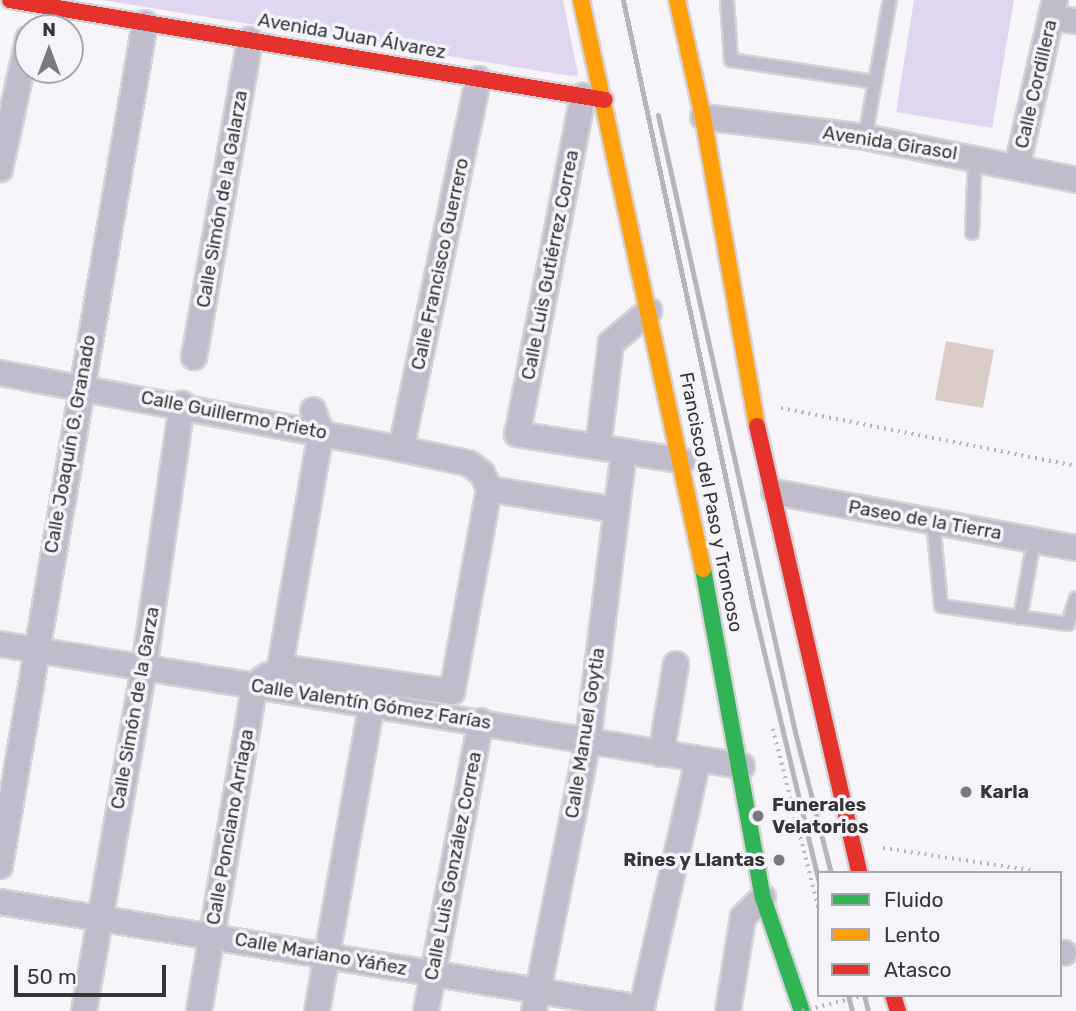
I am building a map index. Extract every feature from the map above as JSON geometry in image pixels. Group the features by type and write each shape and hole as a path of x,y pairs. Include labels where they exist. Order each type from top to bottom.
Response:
{"main road":[{"name":"Avenida Juan Álvarez","path":"10,0 30,14"},
{"name":"Francisco del Paso y Troncoso","path":"581,0 594,98 649,311 683,461 741,766 763,898 802,1011"},
{"path":"677,0 703,117 751,402 774,492 859,871"},
{"name":"Avenida Juan Álvarez","path":"84,19 145,23 594,98"}],"street":[{"name":"Calle Cordillera","path":"1017,167 1061,13"},
{"name":"Calle Joaquín G. Granado","path":"0,866 34,649 145,23"},
{"name":"Calle Simón de la Galarza","path":"194,357 250,40"},
{"name":"Calle Francisco Guerrero","path":"401,449 478,79"},
{"path":"0,169 18,84"},
{"name":"Calle Luis Gutiérrez Correa","path":"594,98 517,435 597,447"},
{"name":"Avenida Girasol","path":"703,117 865,137 975,157 1076,180"},
{"path":"649,311 611,343 597,447 683,461"},
{"name":"Calle Guillermo Prieto","path":"0,373 182,404 317,421 401,449 468,463 482,473 489,489"},
{"name":"Calle Simón de la Garza","path":"84,1011 98,917 144,668 182,404"},
{"path":"255,685 280,667 317,421"},
{"name":"Calle Manuel Goytia","path":"536,1002 588,740 624,452"},
{"path":"489,489 616,510"},
{"name":"Calle Valentín Gómez Farías","path":"280,667 452,692 489,489"},
{"name":"Paseo de la Tierra","path":"774,492 1076,548"},
{"name":"Calle Valentín Gómez Farías","path":"0,644 372,703 741,766"},
{"path":"662,754 676,664"},
{"name":"Calle Ponciano Arriaga","path":"199,1011 255,685"},
{"path":"317,1011 372,703"},
{"name":"Calle Luis González Correa","path":"426,1011 481,721"},
{"path":"642,1009 698,760"},
{"path":"728,1011 743,917 763,898"},
{"name":"Calle Mariano Yáñez","path":"0,902 212,934 433,975 536,1002 642,1009"}],"lane":[{"path":"727,0 731,60 875,82"},
{"path":"865,137 890,0"},
{"path":"972,233 975,157"},
{"path":"933,521 941,606 1068,624 1076,598"},
{"path":"1020,618 1034,540"}],"path":[{"path":"751,402 1076,466"},
{"path":"773,729 817,901"},
{"path":"853,848 876,847 1031,870"},
{"path":"841,997 842,1001"},
{"path":"802,1011 858,997"}],"shaded area":[{"path":"102,0 563,0 578,75 571,76"},
{"path":"914,0 1014,0 992,128 896,112"}],"building":[{"path":"946,341 994,350 983,408 935,400"}],"railway":[{"path":"623,0 753,606 817,874"},
{"path":"658,115 795,732 830,871"},
{"path":"848,997 852,1011"},
{"path":"864,997 868,1011"}],"traffic: fast":[{"path":"703,569 763,898 802,1011"}],"traffic: slow":[{"path":"581,0 703,569"},
{"path":"677,0 703,117 757,426"}],"traffic: jam":[{"path":"10,0 605,100"},
{"path":"757,426 859,871"},
{"path":"894,997 898,1011"}],"place":[{"name":"Karla","path":"966,792"},
{"name":"Funerales Velatorios","path":"758,816"},
{"name":"Rines y Llantas","path":"779,860"}]}
